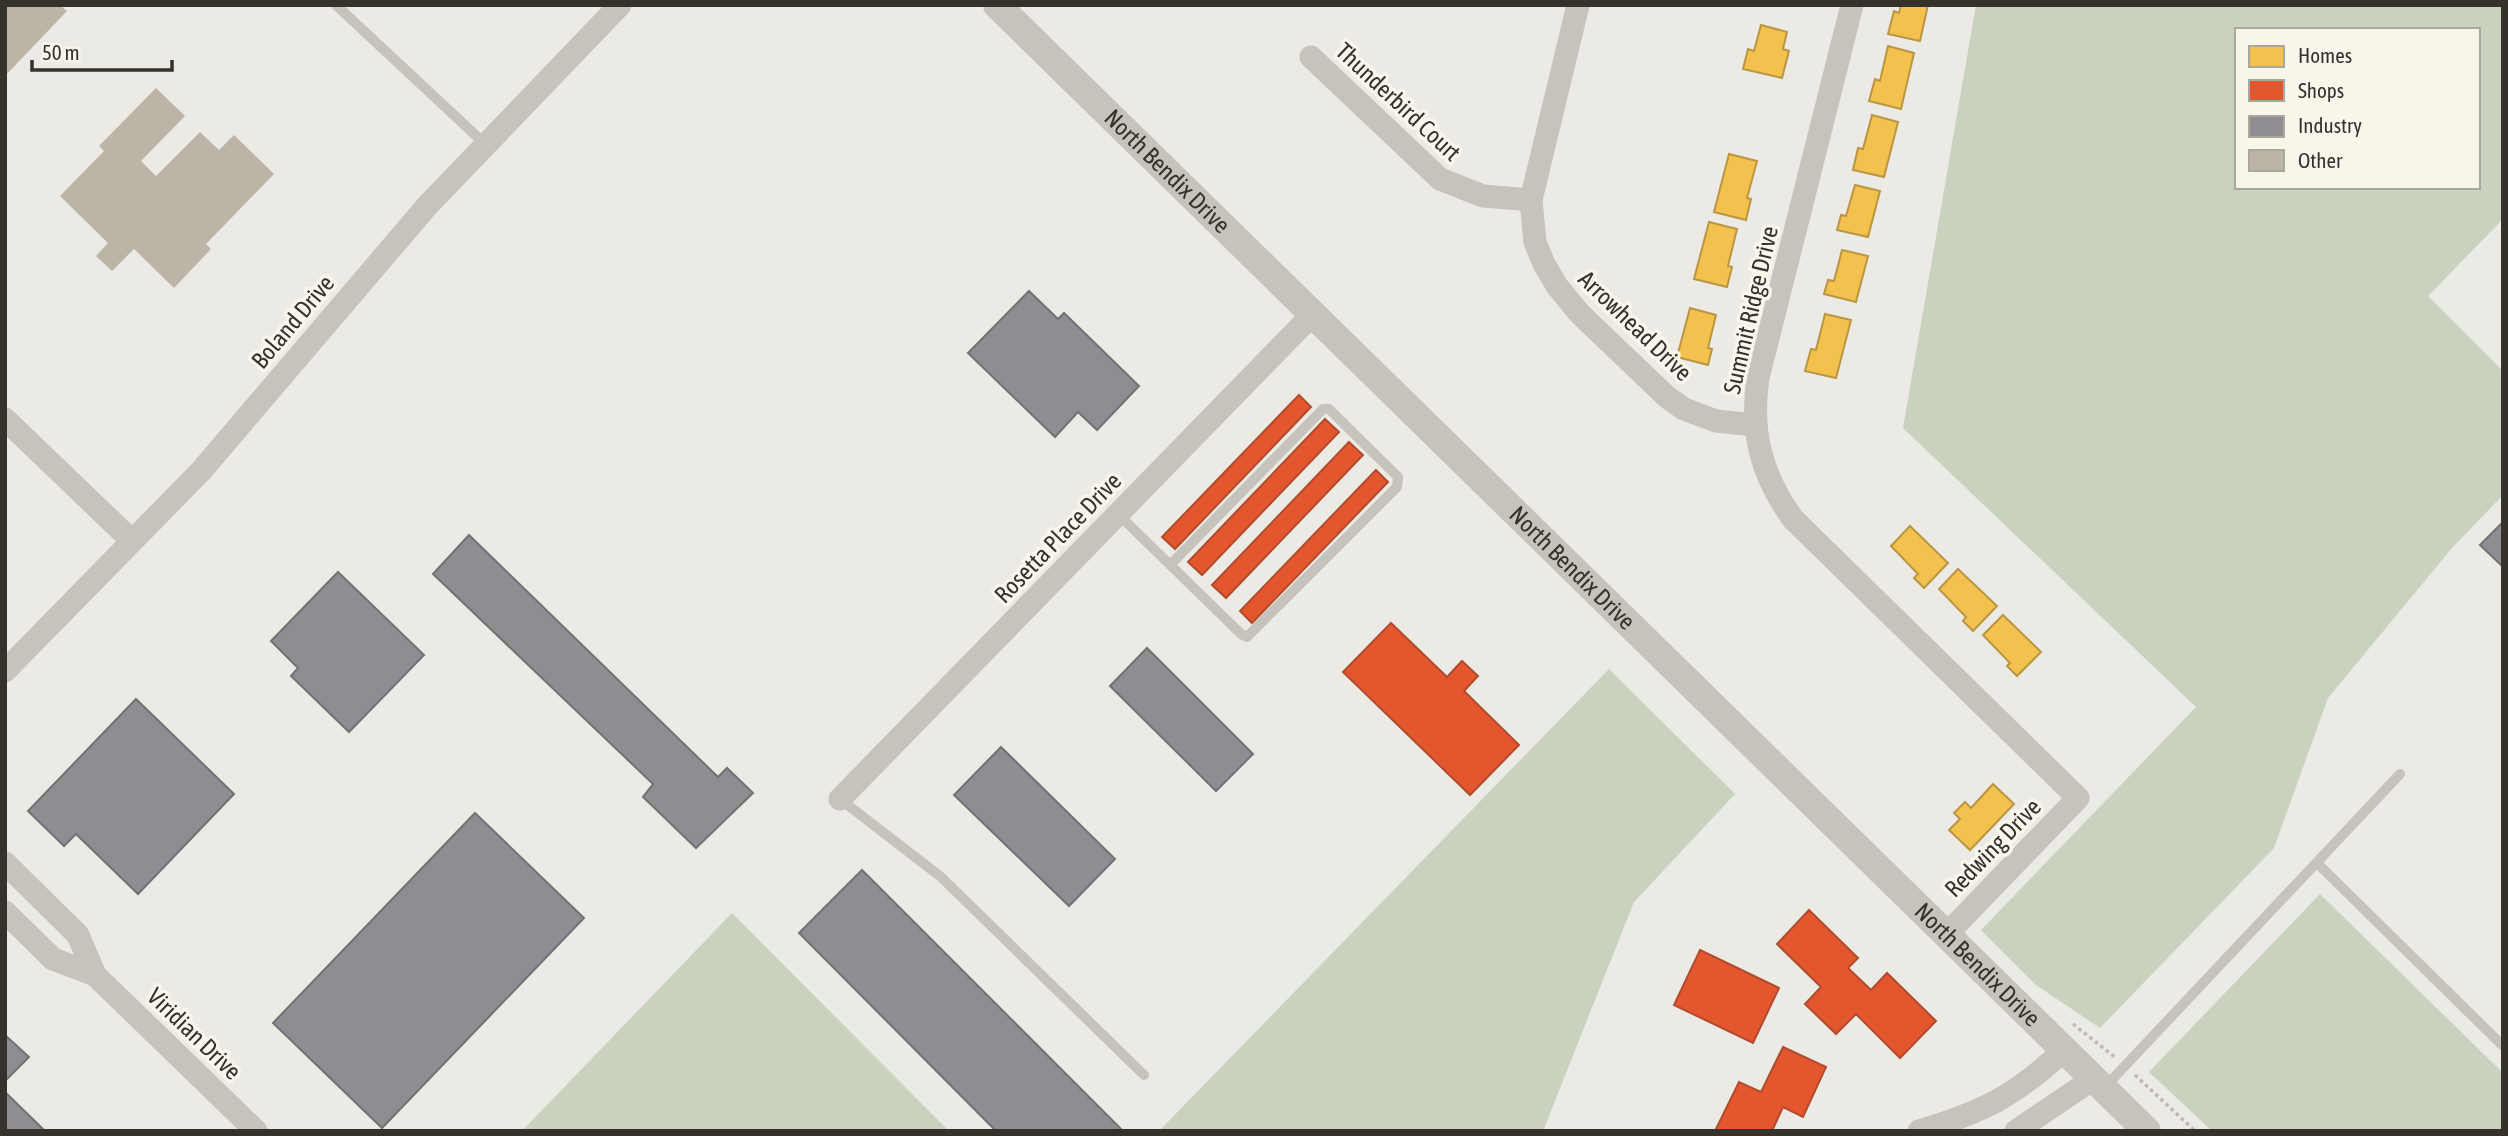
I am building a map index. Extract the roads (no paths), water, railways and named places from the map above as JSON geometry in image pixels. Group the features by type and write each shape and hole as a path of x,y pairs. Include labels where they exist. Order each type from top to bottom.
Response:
{"street":[{"name":"Boland Drive","path":"5,671 230,438 385,253 485,144 620,5"},
{"name":"North Bendix Drive","path":"996,5 2147,1131"},
{"name":"Arrowhead Drive","path":"1578,5 1531,200 1535,242 1544,264 1557,286 1580,314 1667,397 1684,408 1716,421 1755,425"},
{"name":"Summit Ridge Drive","path":"1853,5 1758,378 1755,425 1766,474 1793,519 2078,798"},
{"name":"Thunderbird Court","path":"1311,57 1440,179 1483,196 1531,200"},
{"name":"Rosetta Place Drive","path":"840,799 1313,314"},
{"path":"5,419 131,540"},
{"name":"Redwing Drive","path":"1946,935 2078,798"},
{"name":"Viridian Drive","path":"5,863 78,935 95,975"},
{"name":"Viridian Drive","path":"5,912 53,958 95,975 256,1131"},
{"path":"1920,1131 1969,1116 2006,1098 2064,1050"},
{"path":"2016,1131 2098,1084"}],"lane":[{"path":"336,5 485,144"},
{"path":"1118,514 1170,565 1247,637 1397,487 1398,477 1329,409 1323,410 1170,565"},
{"path":"2098,1084 2317,863 2400,774"},
{"path":"840,799 941,877 1144,1075"},
{"path":"2317,863 2503,1046"}]}
